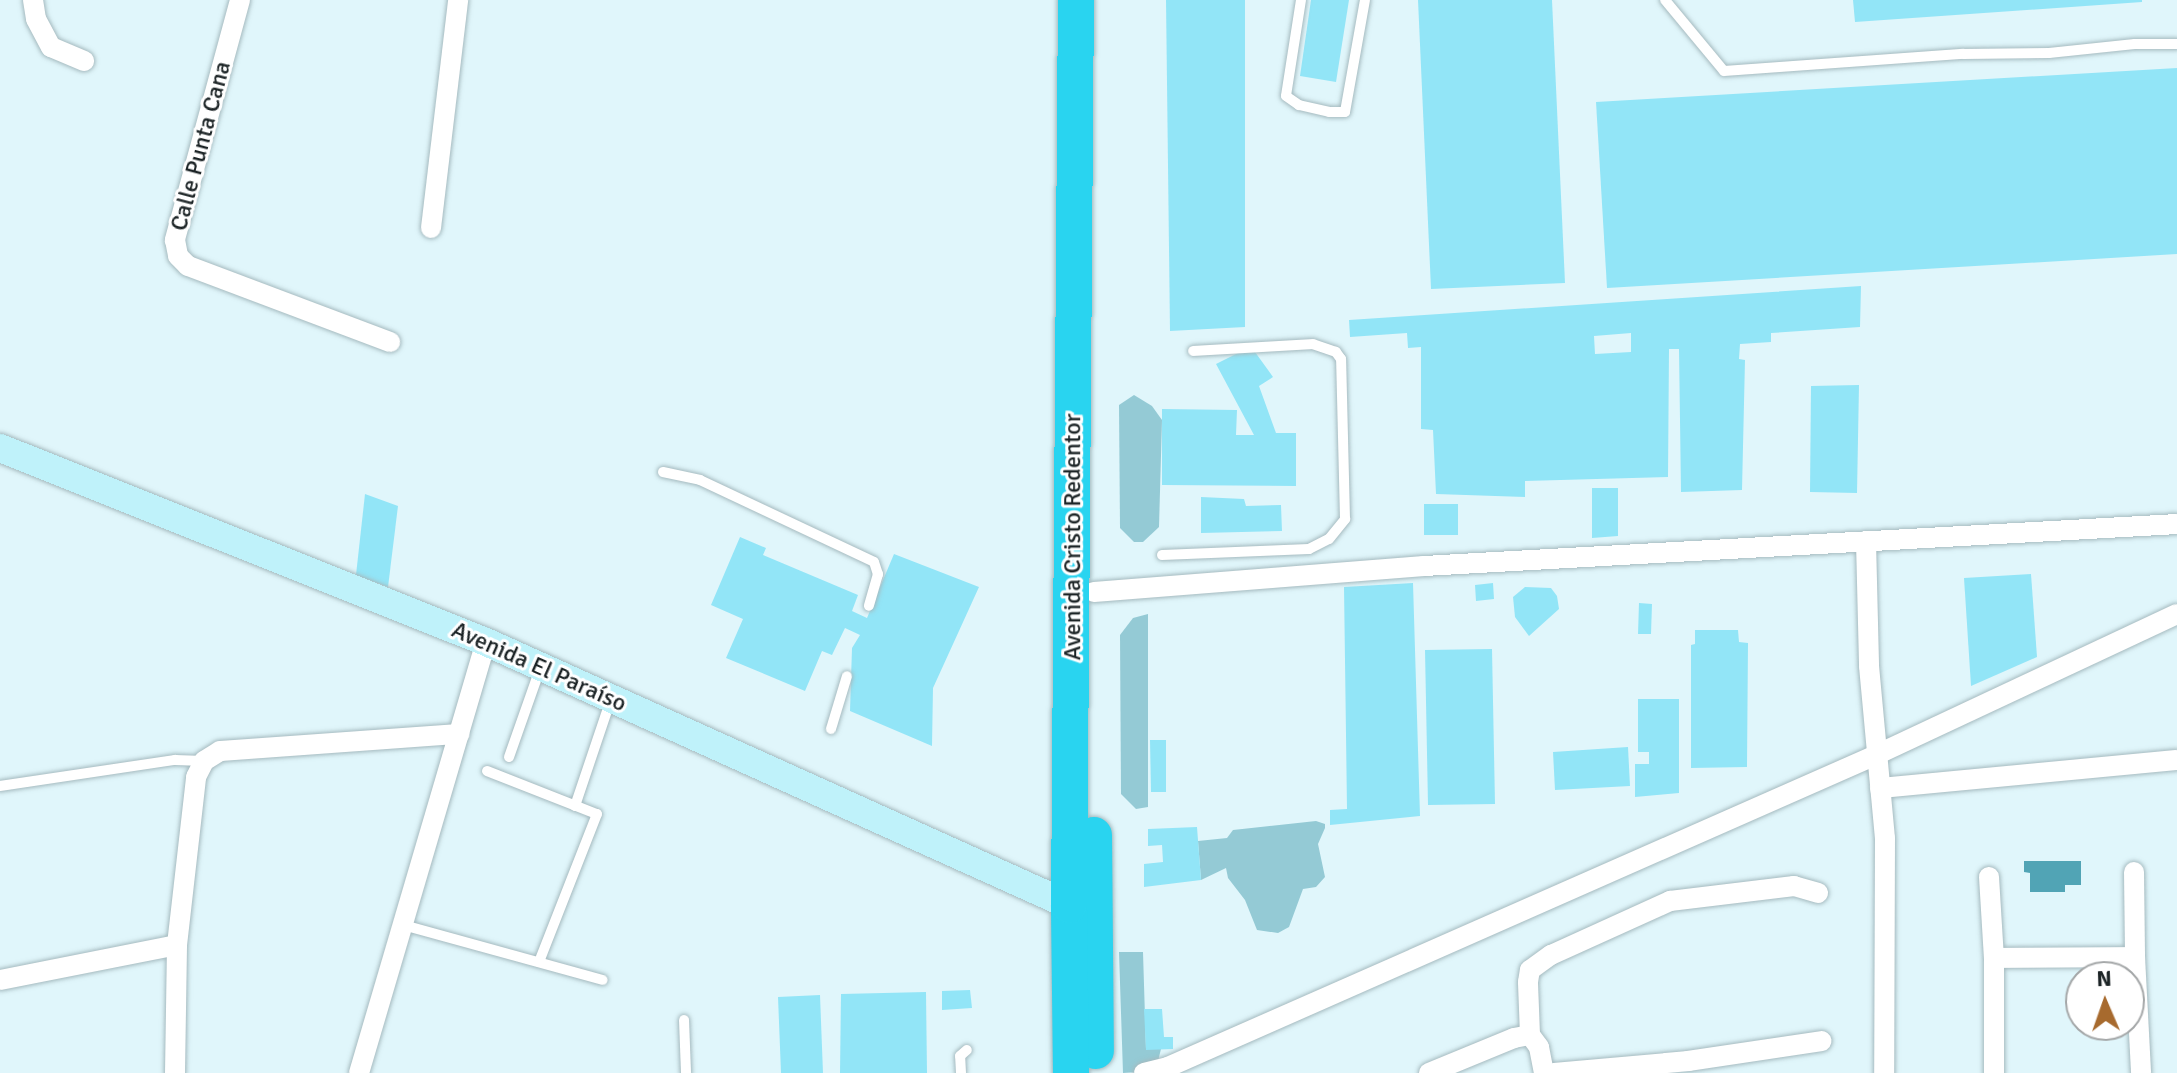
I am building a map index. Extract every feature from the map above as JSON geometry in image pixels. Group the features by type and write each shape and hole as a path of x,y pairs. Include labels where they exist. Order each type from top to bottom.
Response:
{"highway":[{"name":"Avenida Cristo Redentor","path":"1071,1073 1069,905 1076,0"},
{"name":"Avenida Cristo Redentor","path":"1096,1073 1094,592 1098,0"}],"street":[{"path":"33,0 36,19 51,47 84,61"},
{"name":"Calle Punta Cana","path":"240,0 175,240 178,256 188,266 390,342"},
{"path":"431,228 458,0"},
{"name":"Avenida El Paraíso","path":"0,448 486,642 1069,905"},
{"path":"1094,592 1424,566 2177,524"},
{"path":"1866,541 1876,755 1885,838 1884,1073"},
{"path":"1144,1073 1168,1067 1876,755 2177,614"},
{"path":"359,1073 486,642"},
{"path":"175,1073 177,945 196,777 204,761 220,751 459,734"},
{"path":"1880,788 2177,760"},
{"path":"2134,872 2141,1073"},
{"path":"1989,877 1994,958 1994,1073"},
{"path":"1544,1073 1539,1047 1530,1035 1530,970 1551,955 1670,901 1794,886 1818,893"},
{"path":"0,980 177,945"},
{"path":"1994,958 2135,957"},
{"path":"1429,1073 1514,1038 1530,1035"},
{"path":"1554,1073 1688,1061 1822,1041"}],"lane":[{"path":"1301,0 1286,96 1299,105 1329,112 1345,112 1365,0"},
{"path":"1665,0 1724,71 1963,54 2049,53 2135,44 2177,44"},
{"path":"1162,555 1309,549 1329,539 1345,519 1341,359 1336,352 1313,344 1193,351"},
{"path":"663,472 700,480 874,562 878,574 869,606"},
{"path":"509,757 541,666"},
{"path":"831,729 847,676"},
{"path":"575,806 611,698"},
{"path":"0,786 175,760 204,761"},
{"path":"487,771 596,812 598,818 539,962"},
{"path":"403,925 603,980"},
{"path":"684,1020 686,1073"},
{"path":"961,1073 960,1056 967,1050"}],"shaded area":[{"path":"1134,395 1152,406 1162,420 1159,527 1143,542 1134,542 1120,528 1119,405"},
{"path":"1148,614 1148,807 1136,809 1121,794 1120,635 1133,618"},
{"path":"1316,821 1325,824 1318,844 1325,877 1316,887 1303,889 1289,927 1278,933 1257,930 1245,900 1228,878 1226,868 1201,880 1198,841 1227,838 1233,830"},
{"path":"2024,861 2081,861 2081,885 2065,885 2065,892 2030,892 2030,873 2024,872"},
{"path":"1119,952 1143,952 1146,1049 1161,1049 1157,1065 1150,1071 1123,1073"}],"building":[{"path":"1166,0 1245,0 1245,327 1170,331"},
{"path":"1311,0 1349,0 1336,82 1300,76"},
{"path":"1418,0 1552,0 1565,283 1431,289"},
{"path":"1853,0 2142,0 2142,2 1855,22"},
{"path":"2177,68 2177,254 1607,288 1596,102"},
{"path":"1861,286 1860,327 1771,333 1771,342 1740,344 1739,359 1745,360 1742,490 1681,492 1679,349 1669,349 1668,477 1525,481 1525,497 1436,494 1433,430 1421,429 1421,347 1408,348 1407,333 1350,337 1349,320","holes":["1631,333 1631,352 1595,354 1594,336"]},
{"path":"1242,351 1255,352 1273,377 1259,386 1276,433 1296,433 1296,486 1162,485 1162,409 1237,410 1236,435 1254,435 1216,364"},
{"path":"1859,385 1857,493 1810,492 1811,386"},
{"path":"1592,488 1618,488 1618,536 1592,538"},
{"path":"365,494 398,506 388,587 356,575"},
{"path":"1201,497 1244,499 1246,506 1281,505 1282,531 1201,533"},
{"path":"1424,504 1458,504 1458,535 1424,535"},
{"path":"740,537 766,548 763,555 858,595 852,611 867,618 894,554 979,587 933,688 932,746 850,711 852,648 860,635 845,628 832,655 822,651 805,691 726,658 743,619 711,605"},
{"path":"2031,574 2037,657 1971,686 1964,578"},
{"path":"1413,583 1420,816 1330,825 1330,810 1347,809 1344,587"},
{"path":"1493,583 1494,599 1476,601 1475,585"},
{"path":"1525,587 1551,588 1557,596 1559,609 1529,636 1515,617 1513,597"},
{"path":"1639,603 1652,604 1651,634 1638,634"},
{"path":"1695,630 1738,630 1739,642 1748,643 1747,767 1691,768 1691,645 1695,644"},
{"path":"1492,649 1495,804 1428,805 1425,650"},
{"path":"1638,699 1679,699 1679,793 1635,797 1635,764 1649,764 1649,752 1638,752"},
{"path":"1150,740 1166,740 1166,792 1151,792"},
{"path":"1628,747 1630,786 1555,790 1553,752"},
{"path":"1197,827 1201,880 1144,887 1144,864 1163,862 1162,845 1148,846 1148,829"},
{"path":"970,990 972,1008 942,1010 942,991"},
{"path":"926,992 927,1073 840,1073 841,994"},
{"path":"820,995 823,1073 781,1073 778,997"},
{"path":"1144,1009 1162,1009 1164,1037 1173,1037 1173,1049 1146,1050"}]}
